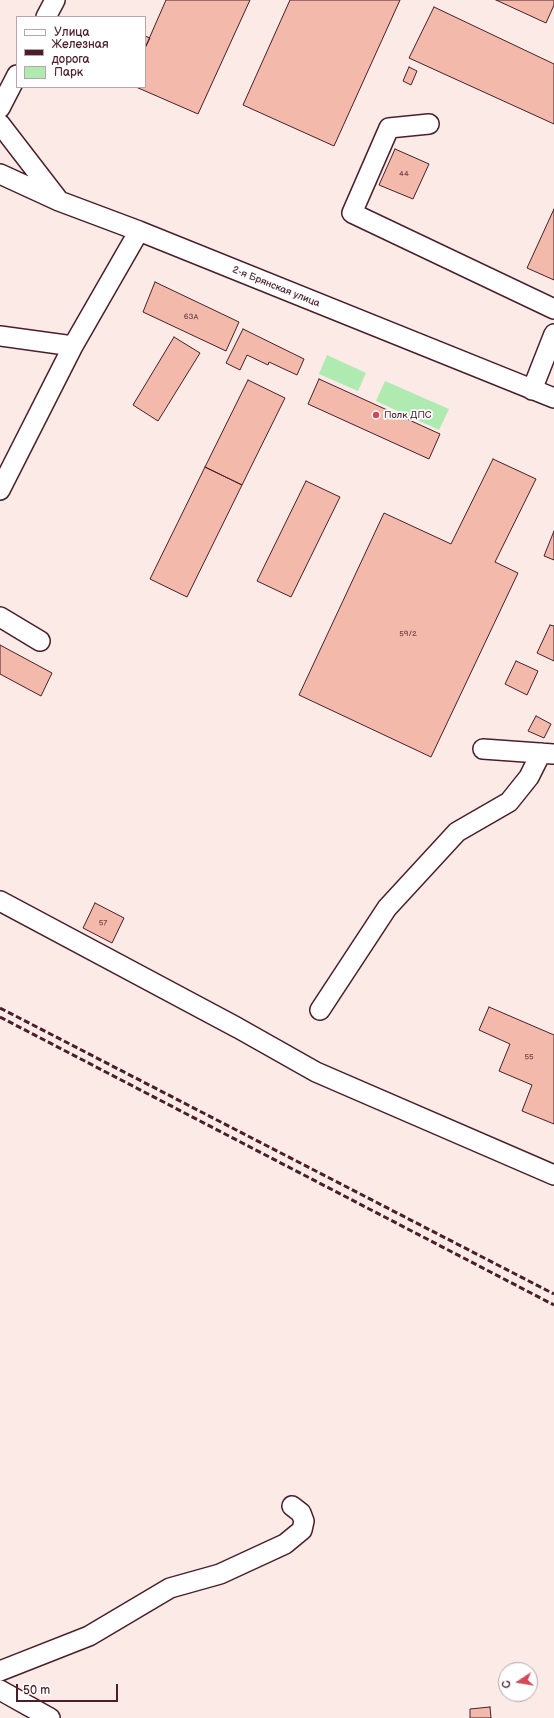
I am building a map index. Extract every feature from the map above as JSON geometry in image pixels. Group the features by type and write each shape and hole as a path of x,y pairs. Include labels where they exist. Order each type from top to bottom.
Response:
{"street":[{"path":"47,16 55,0"},
{"path":"0,108 16,77"},
{"path":"0,124 59,200"},
{"path":"429,124 389,128 352,213 554,309"},
{"name":"2-я Брянская улица","path":"0,174 59,200 554,398"},
{"path":"0,490 72,346 139,231"},
{"path":"532,390 554,334"},
{"path":"0,336 72,346"},
{"path":"0,617 40,641"},
{"path":"484,749 547,754"},
{"path":"320,1010 387,908 457,832 509,802 547,754"},
{"path":"0,901 238,1028 316,1072 554,1175"},
{"path":"0,1671 89,1636 170,1588 220,1574 285,1544 302,1530 304,1521 301,1513 292,1506"},
{"path":"0,1690 50,1718"}],"green space":[{"path":"327,355 366,373 358,391 319,374"},
{"path":"385,381 449,409 439,430 376,401"}],"building":[{"path":"166,0 250,0 198,114 138,88 146,88 146,46"},
{"path":"290,0 400,0 334,146 243,105"},
{"path":"496,0 554,0 554,5 546,23"},
{"path":"434,7 554,64 554,124 409,58"},
{"path":"146,36 150,38 146,46"},
{"path":"409,67 417,71 411,85 403,81"},
{"path":"395,149 429,164 413,199 379,185"},
{"path":"554,209 554,280 527,268"},
{"path":"155,282 239,322 226,351 143,312"},
{"path":"243,329 304,359 297,375 269,362 268,365 247,355 240,370 226,363"},
{"path":"174,337 200,353 158,421 133,405"},
{"path":"319,379 440,434 429,459 308,404"},
{"path":"248,380 285,398 242,485 205,467"},
{"path":"493,459 536,479 495,562 518,573 431,757 299,695 384,513 451,544"},
{"path":"205,467 242,485 187,597 150,579"},
{"path":"306,481 340,497 291,597 257,581"},
{"path":"554,531 554,560 544,556"},
{"path":"550,625 554,626 554,661 537,653"},
{"path":"0,645 52,673 41,696 0,674"},
{"path":"516,661 538,671 527,695 505,684"},
{"path":"536,716 551,724 544,738 528,731"},
{"path":"95,903 124,918 112,943 83,928"},
{"path":"489,1007 554,1035 554,1124 522,1111 532,1085 499,1071 510,1044 479,1030"},
{"path":"490,1707 491,1718 470,1718 470,1709"}],"railway":[{"path":"0,1008 554,1294"},
{"path":"0,1017 554,1305"}],"place":[{"name":"Полк ДПС","path":"376,415"}]}
